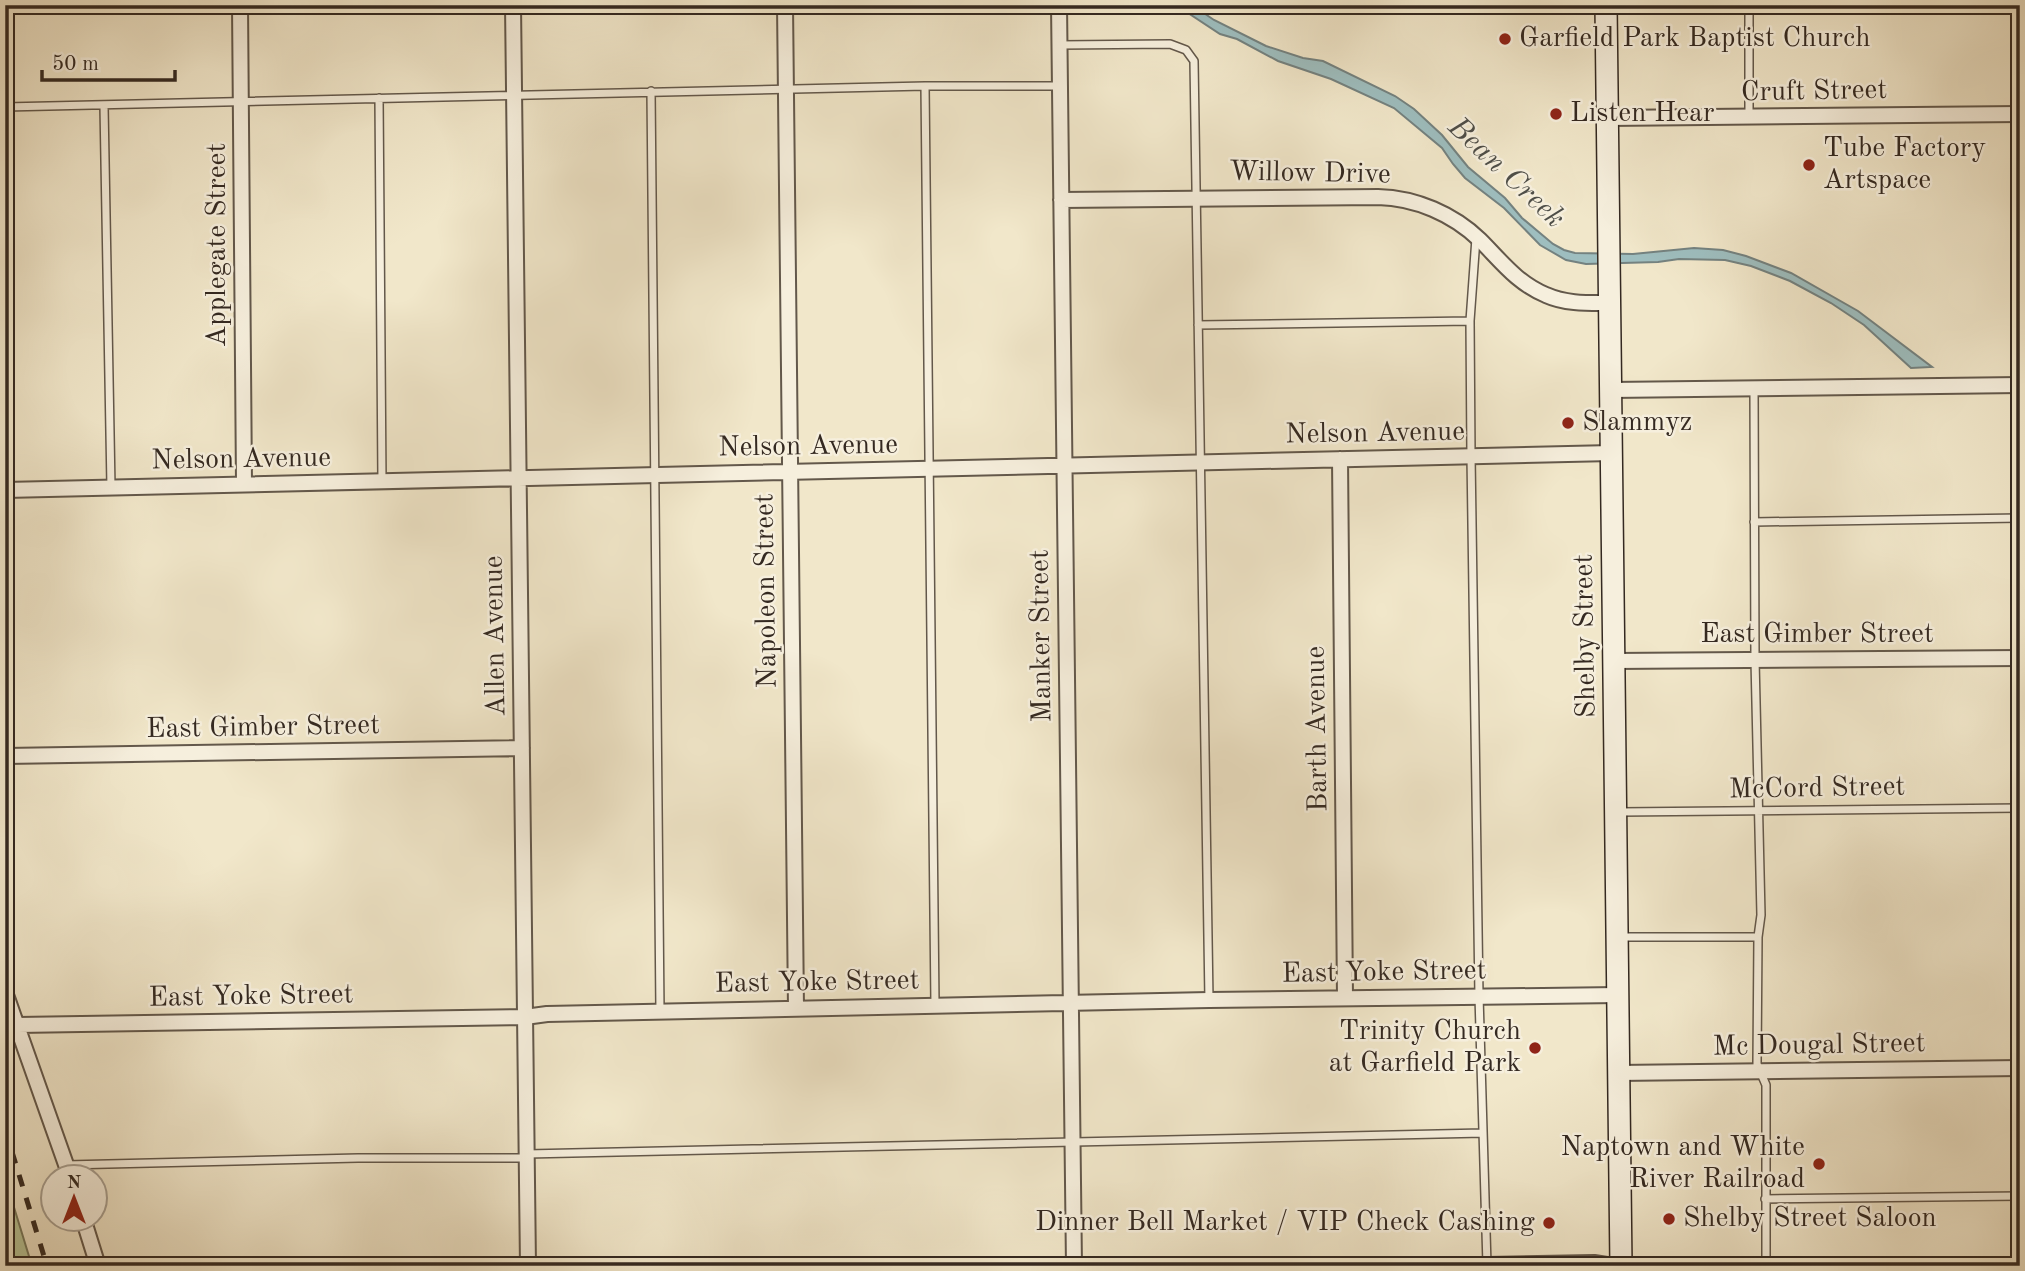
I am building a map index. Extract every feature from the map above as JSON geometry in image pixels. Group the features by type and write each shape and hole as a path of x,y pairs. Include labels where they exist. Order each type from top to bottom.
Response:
{"main road":[{"name":"Shelby Street","path":"1606,5 1620,1266"}],"street":[{"name":"Applegate Street","path":"240,5 244,484"},
{"name":"Allen Avenue","path":"513,5 528,1266"},
{"name":"Napoleon Street","path":"785,5 796,1008"},
{"name":"Manker Street","path":"1059,5 1074,1266"},
{"name":"Cruft Street","path":"1608,118 2020,114"},
{"name":"Willow Drive","path":"1061,200 1386,197 1410,201 1434,209 1462,225 1476,236 1511,274 1537,291 1565,301 1610,294"},
{"path":"1611,390 2020,385"},
{"name":"Nelson Avenue","path":"5,490 1612,453"},
{"name":"Barth Avenue","path":"1340,459 1345,998"},
{"name":"East Gimber Street","path":"1614,661 2020,658"},
{"name":"East Gimber Street","path":"5,757 522,748"},
{"path":"5,992 65,1162"},
{"name":"East Yoke Street","path":"18,1025 525,1017 547,1014 935,1005 1618,995"},
{"name":"Mc Dougal Street","path":"1618,1073 2020,1068"},
{"path":"87,1232 98,1266"},
{"path":"1436,1266 1594,1263 1613,1266"}],"lane":[{"path":"1749,5 1749,117"},
{"path":"1059,45 1170,44 1186,50 1194,61 1209,1000"},
{"path":"925,86 935,1005"},
{"path":"5,107 786,88 1060,86"},
{"path":"651,91 660,1011"},
{"path":"379,98 382,481"},
{"path":"104,106 111,487"},
{"path":"1476,236 1470,321 1471,456 1479,996 1487,1265"},
{"path":"1198,325 1470,321"},
{"path":"1754,388 1755,660 1761,915 1758,937 1757,1064 1766,1085 1766,1266"},
{"path":"1754,522 2020,518"},
{"name":"McCord Street","path":"1615,812 2020,808"},
{"path":"1617,937 1758,937"},
{"path":"108,1169 358,1158 1483,1133"},
{"path":"1765,1199 2020,1196"}],"green space":[{"path":"5,1178 32,1266 5,1266"}],"water":[{"name":"Bean Creek","path":"1176,5 1192,5 1214,20 1266,46 1303,58 1323,61 1395,96 1414,109 1442,135 1468,167 1505,198 1522,218 1564,250 1575,253 1633,254 1694,248 1723,250 1746,256 1791,273 1858,311 1932,367 1911,368 1864,325 1831,303 1790,281 1751,266 1725,260 1679,259 1586,264 1566,260 1540,245 1504,208 1465,178 1442,148 1394,108 1331,79 1278,61 1237,39 1220,34"}],"railway":[{"path":"5,1129 47,1266"}],"place":[{"name":"Garfield Park Baptist Church","path":"1505,39"},
{"name":"Listen Hear","path":"1556,114"},
{"name":"Tube Factory Artspace","path":"1809,165"},
{"name":"Slammyz","path":"1568,423"},
{"name":"Trinity Church at Garfield Park","path":"1535,1048"},
{"name":"Naptown and White River Railroad","path":"1819,1164"},
{"name":"Shelby Street Saloon","path":"1669,1219"},
{"name":"Dinner Bell Market / VIP Check Cashing","path":"1549,1223"}]}
